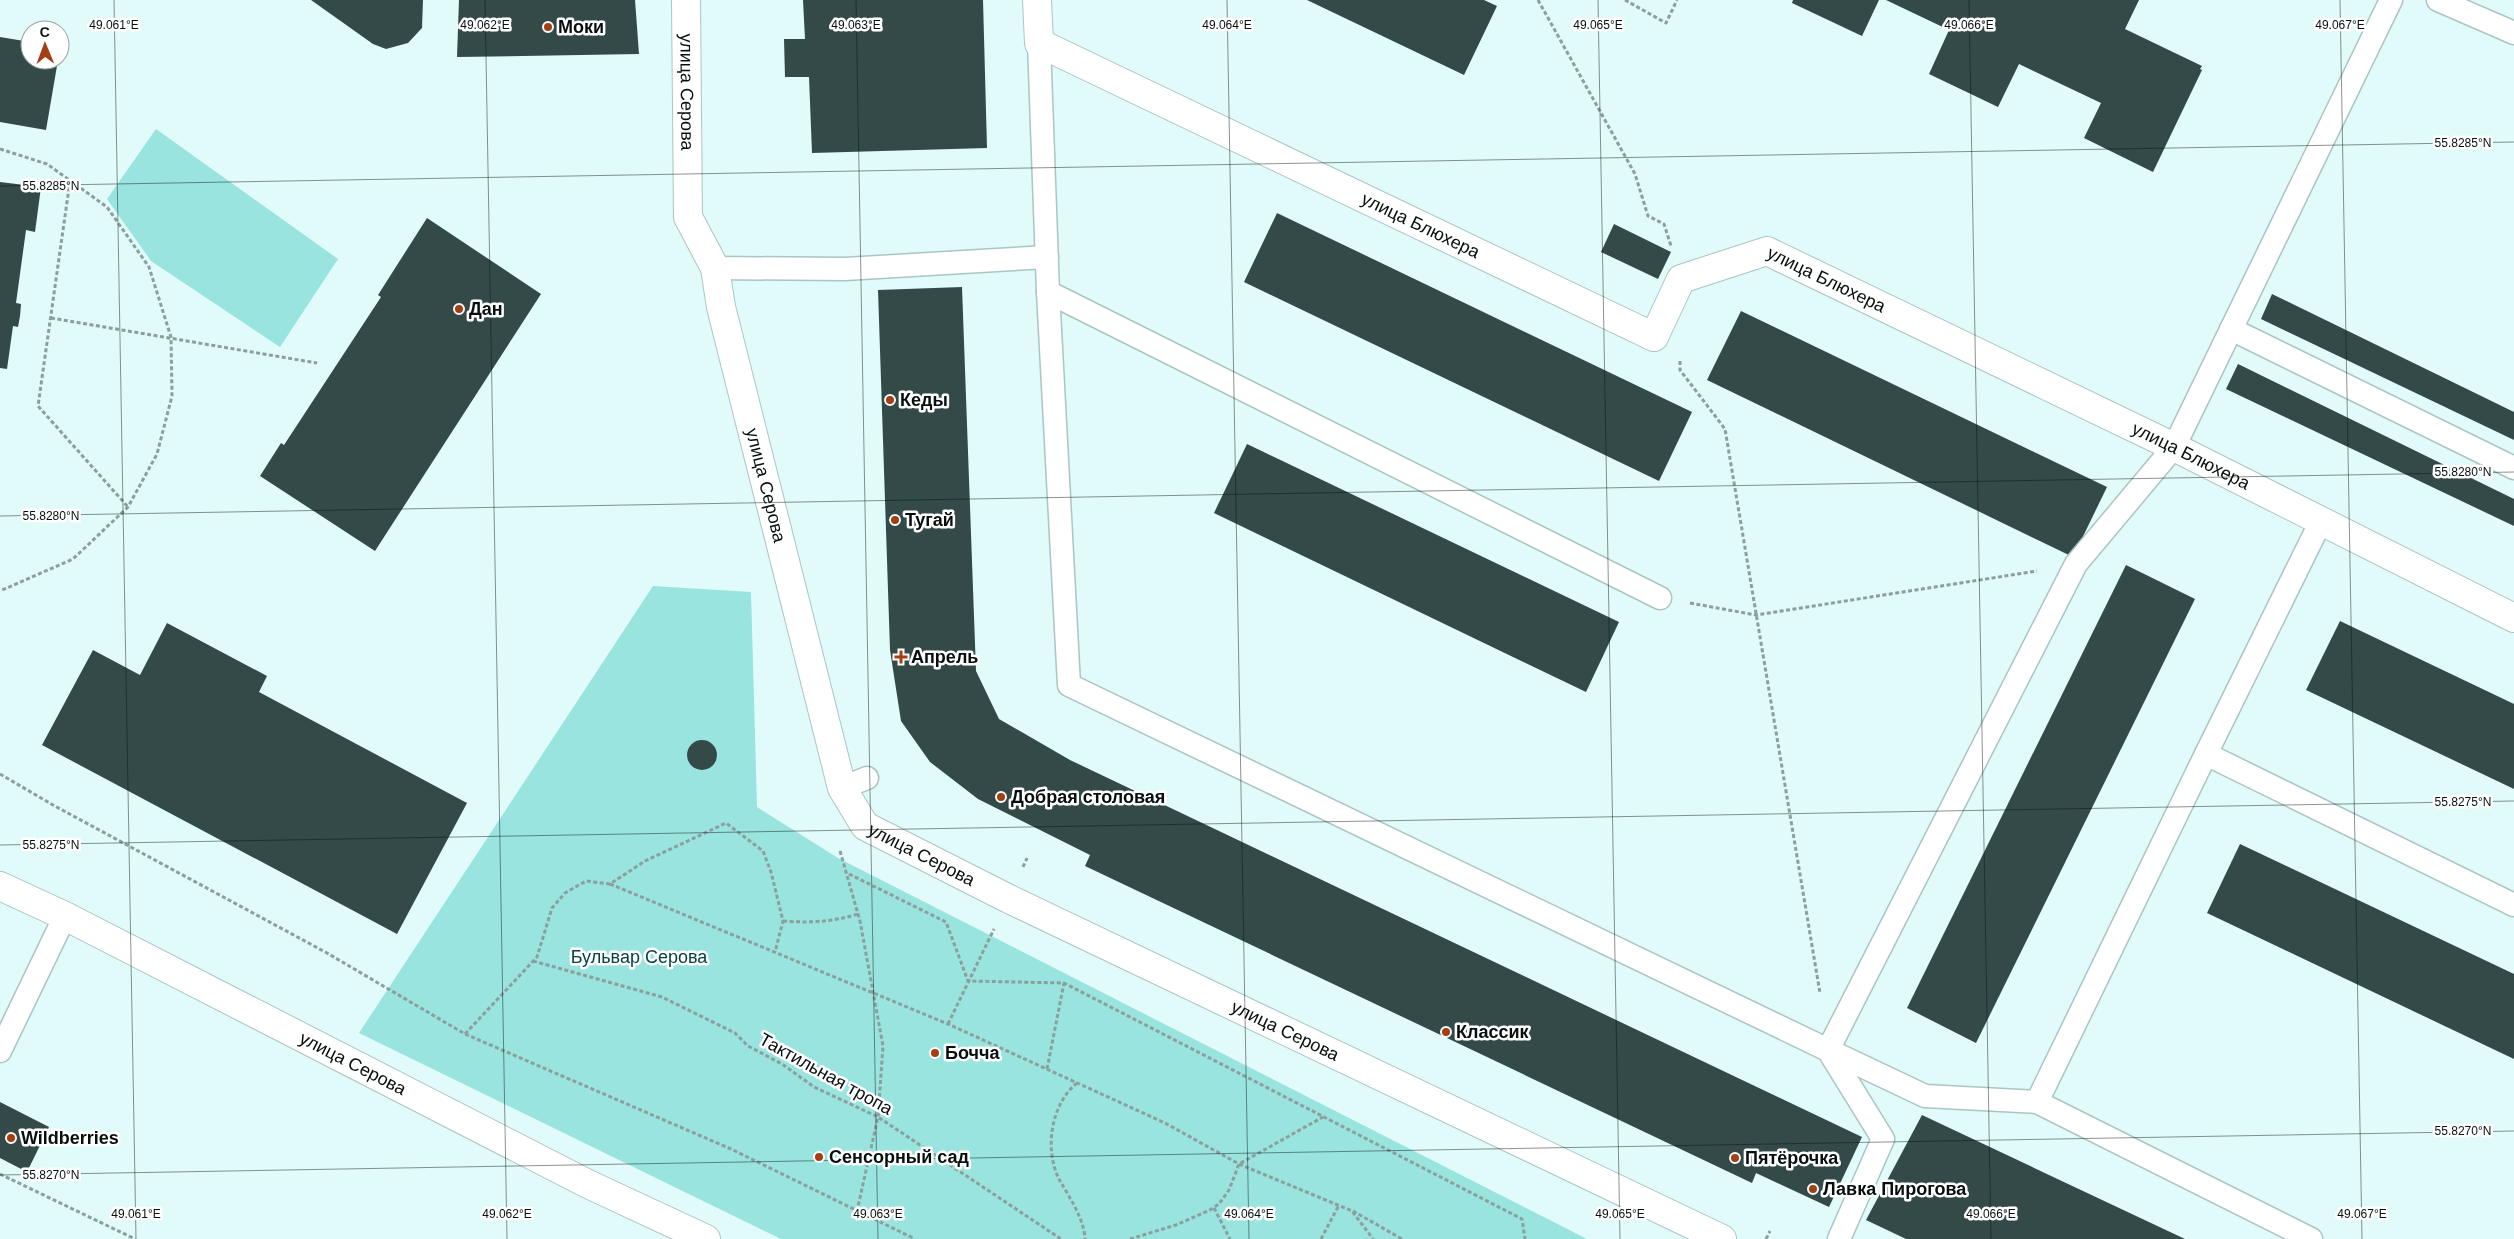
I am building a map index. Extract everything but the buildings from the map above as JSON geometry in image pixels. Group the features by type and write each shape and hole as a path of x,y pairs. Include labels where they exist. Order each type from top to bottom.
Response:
{"street":[{"name":"улица Серова","path":"686,0 688,217 715,268 720,307 842,788 865,826 1009,899 1722,1239"},
{"path":"1037,0 1039,43"},
{"name":"улица Блюхера","path":"1039,43 1654,337 1681,279 1767,251 2174,447 2514,618"},
{"name":"улица Серова","path":"0,886 65,916 588,1184 706,1239"}],"lane":[{"path":"1828,1050 2076,564 2174,447 2391,0"},
{"path":"2438,0 2514,33"},
{"path":"1039,43 1048,292 1069,686 1925,1096 2037,1102 2311,1239"},
{"path":"715,268 845,269 1047,257"},
{"path":"1048,292 1660,598"},
{"path":"2231,329 2514,468"},
{"path":"2037,1102 2321,521"},
{"path":"2206,754 2514,905"},
{"path":"842,788 867,778"},
{"path":"0,1051 65,916"},
{"path":"1828,1050 1883,1139 1839,1239"}],"path":[{"path":"1538,0 1635,174 1648,216 1664,224 1681,279"},
{"path":"1625,0 1666,23 1677,0"},
{"path":"0,149 47,164 107,207 149,266 171,337 172,396 157,454 128,507 73,559 0,591"},
{"path":"70,181 38,406 128,507"},
{"path":"51,318 317,363"},
{"path":"1680,352 1680,370 1725,429 1828,1050"},
{"path":"1660,598 1756,615 2076,564"},
{"path":"0,774 52,805 327,953 465,1034 731,1149 915,1239"},
{"path":"610,884 644,861 726,823 764,851 783,921 775,952"},
{"path":"839,847 848,873 858,914 883,1046 878,1117 856,1211"},
{"path":"948,1024 1027,858"},
{"path":"848,873 946,922 968,981"},
{"path":"465,1034 537,957 552,908 565,893 586,881 610,884 874,995 948,1024 1165,1123 1239,1164 1352,1210 1402,1239"},
{"path":"783,921 820,922 858,914"},
{"name":"Тактильная тропа","path":"533,961 662,997 735,1033 748,1046 782,1064 814,1087 878,1117 1061,1239"},
{"path":"968,981 1064,983 1522,1219 1525,1239"},
{"path":"1047,1069 1064,983"},
{"path":"1077,1083 1064,1097 1054,1120 1052,1159 1059,1178 1076,1211 1085,1239"},
{"path":"1130,1239 1176,1226 1214,1208 1229,1190 1239,1164 1323,1117"},
{"path":"0,1174 135,1239"},
{"path":"1321,1239 1339,1206"},
{"path":"1214,1208 1230,1239"},
{"path":"1352,1210 1373,1239"},
{"path":"1766,1239 1770,1231"}],"green space":[{"path":"156,129 338,259 280,347 151,261 107,199"},
{"name":"Бульвар Серова","path":"653,586 751,592 757,807 838,858 1587,1239 781,1239 359,1033"}],"place":[{"name":"Моки","path":"548,27"},
{"name":"Дан","path":"459,309"},
{"name":"Кеды","path":"890,400"},
{"name":"Тугай","path":"895,520"},
{"name":"Апрель","path":"901,657"},
{"name":"Добрая столовая","path":"1001,797"},
{"name":"Классик","path":"1446,1032"},
{"name":"Бочча","path":"935,1053"},
{"name":"Wildberries","path":"11,1138"},
{"name":"Сенсорный сад","path":"819,1157"},
{"name":"Пятёрочка","path":"1735,1158"},
{"name":"Лавка Пирогова","path":"1813,1189"}]}
